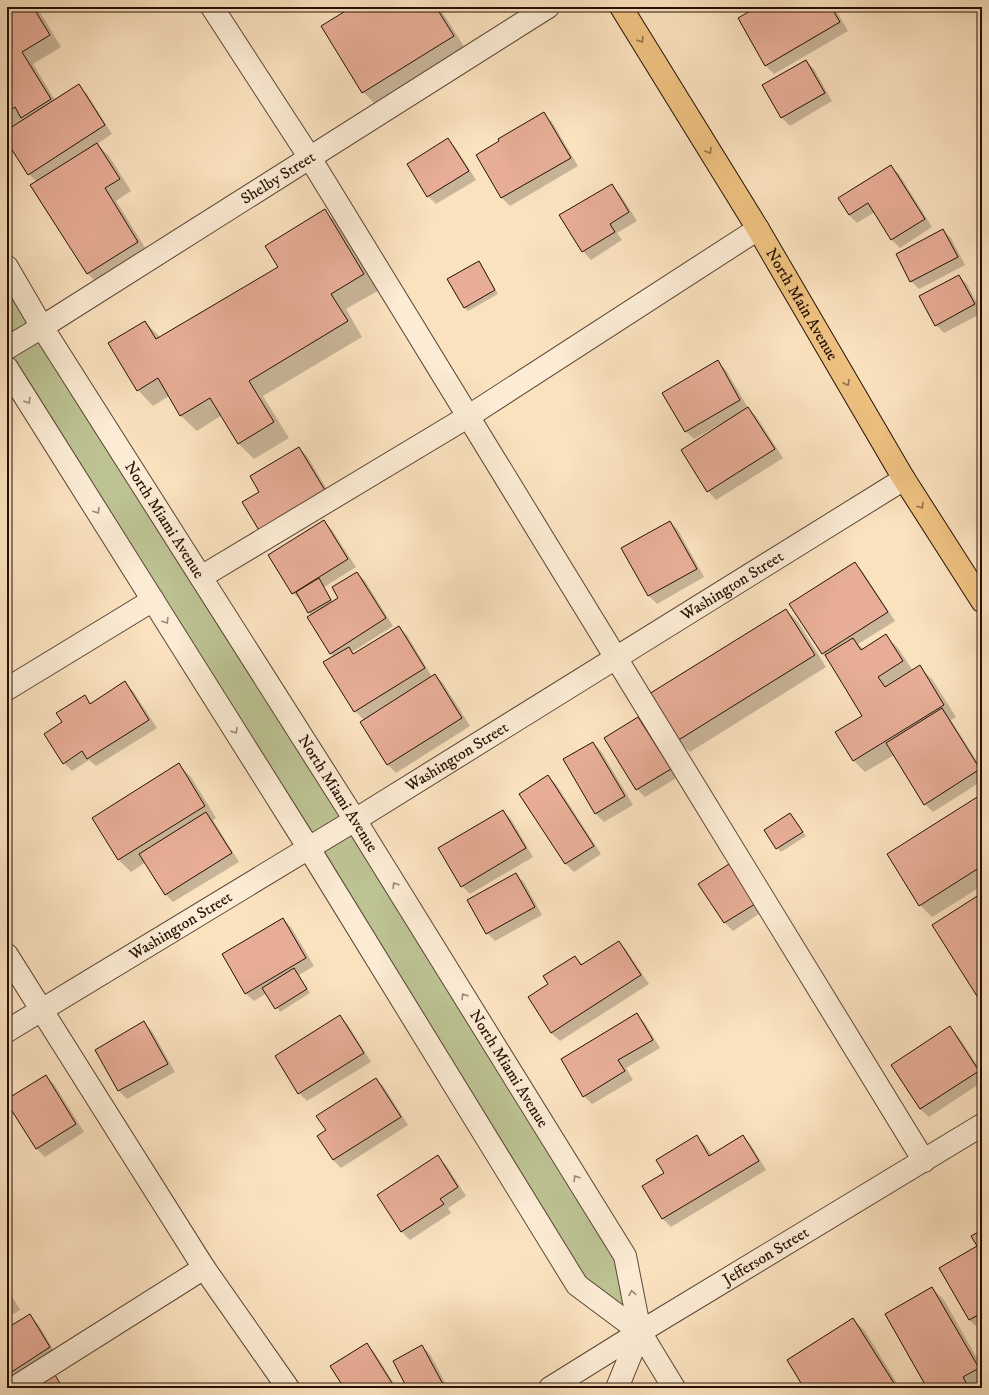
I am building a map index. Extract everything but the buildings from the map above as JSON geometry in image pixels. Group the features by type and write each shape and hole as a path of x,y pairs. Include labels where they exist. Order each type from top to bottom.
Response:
{"main road":[{"name":"North Main Avenue","path":"621,7 758,229 904,479 976,579 982,601"}],"street":[{"path":"212,7 310,158 924,1161"},
{"name":"Shelby Street","path":"7,348 548,7"},
{"path":"201,577 468,416 758,229"},
{"name":"North Miami Avenue","path":"7,267 42,327 354,820 625,1256 640,1332 674,1388"},
{"name":"North Miami Avenue","path":"7,368 308,848 577,1285 640,1332"},
{"name":"Washington Street","path":"7,1031 354,820 904,479"},
{"path":"7,689 153,600"},
{"path":"7,955 204,1268 288,1388"},
{"name":"Jefferson Street","path":"550,1388 982,1125"},
{"path":"14,1388 204,1268"},
{"path":"617,1388 640,1332"}],"green space":[{"path":"7,267 625,1256 640,1332 577,1285 7,368"}]}
